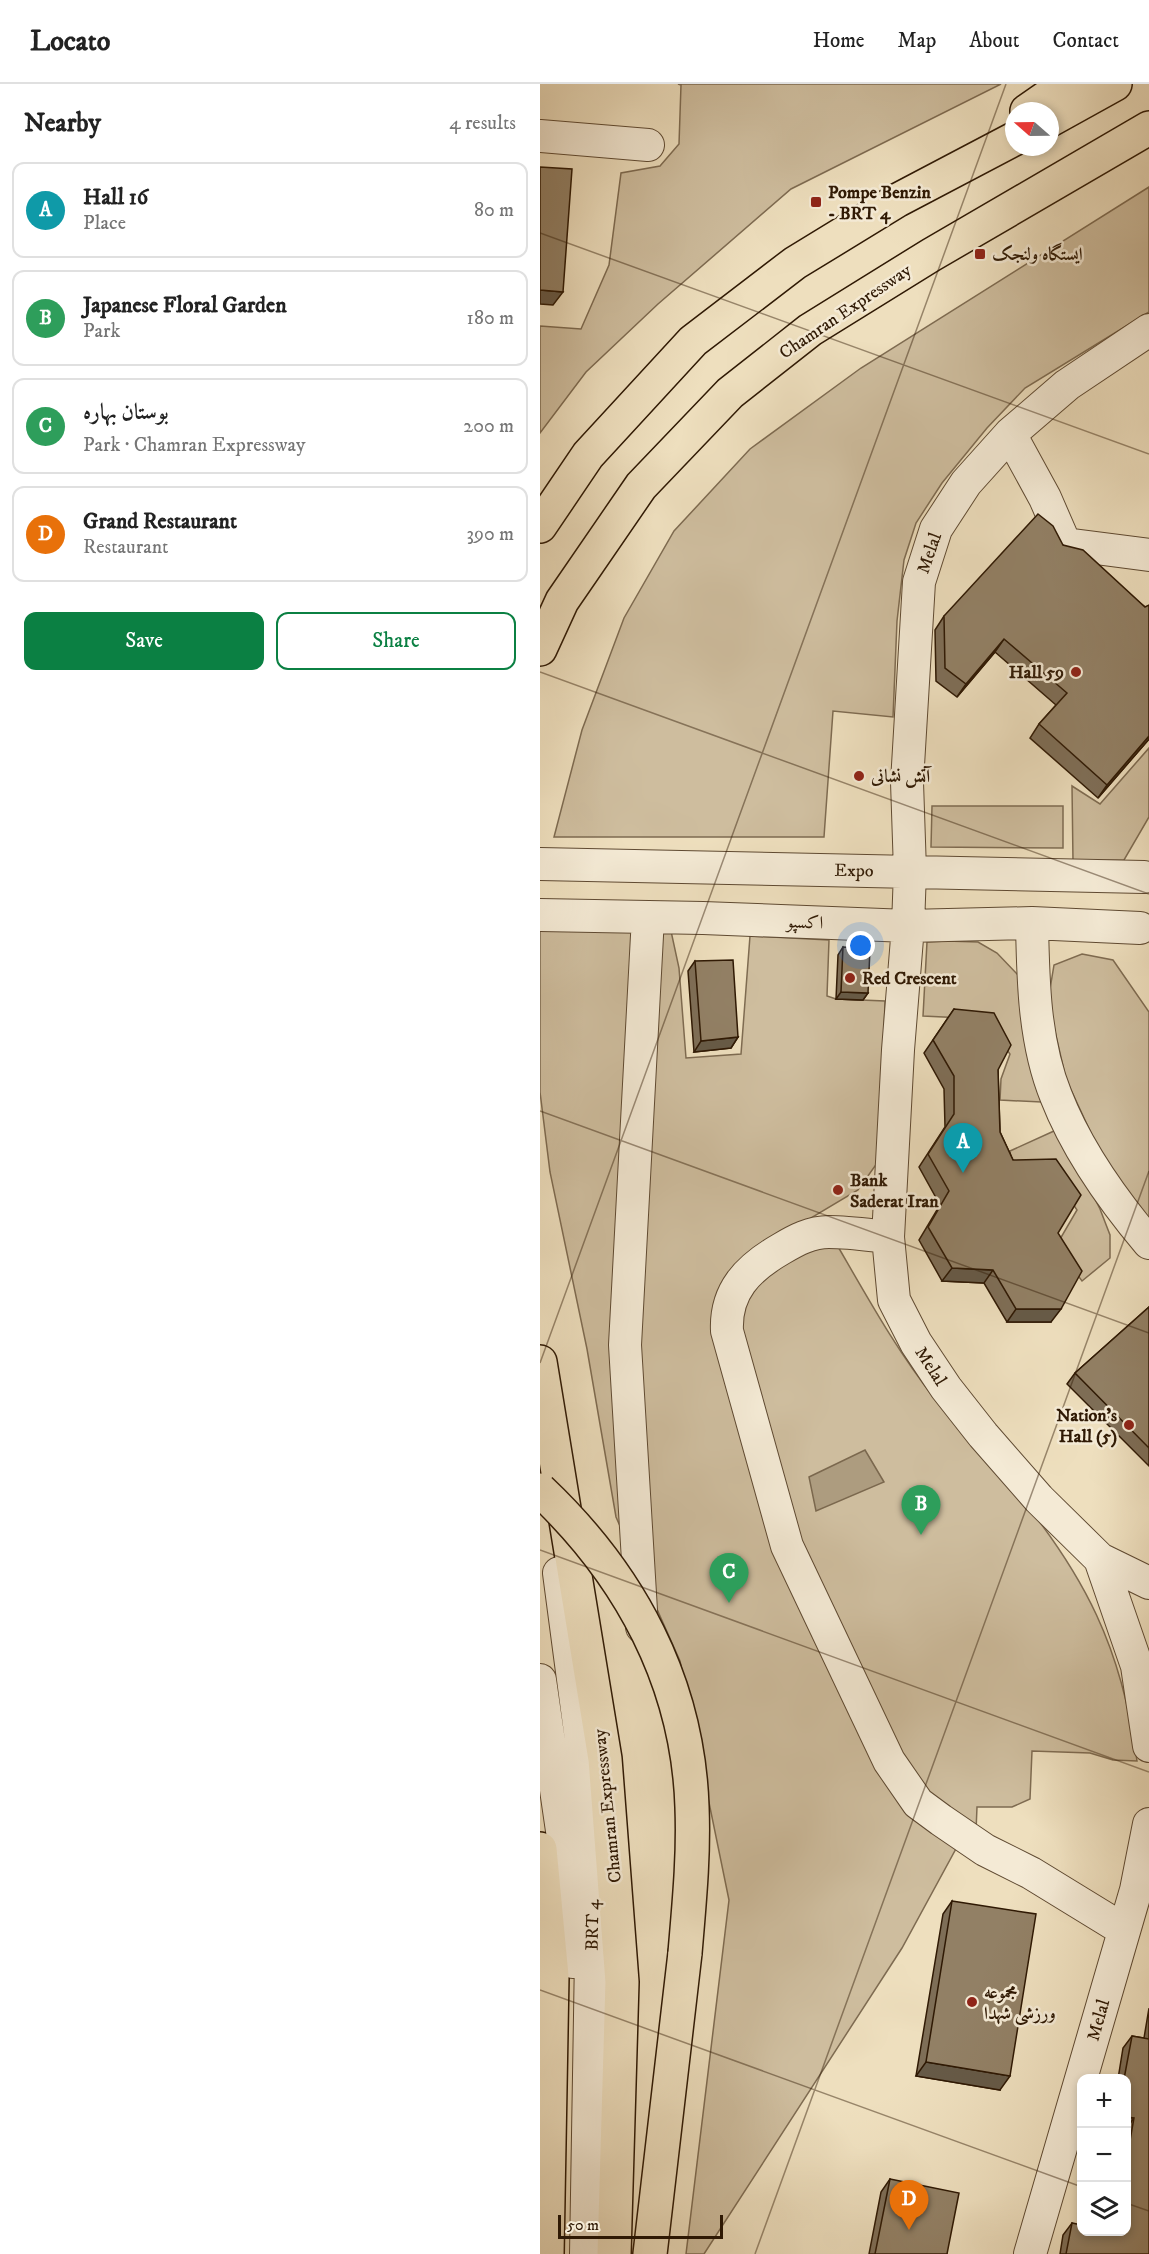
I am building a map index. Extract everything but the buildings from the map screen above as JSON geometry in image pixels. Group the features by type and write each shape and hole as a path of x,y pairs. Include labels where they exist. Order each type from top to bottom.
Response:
{"highway":[{"path":"1040,102 1066,84"},
{"path":"1059,115 1115,84"},
{"path":"540,526 588,455 693,341 795,263 898,200 1005,126"},
{"name":"Chamran Expressway","path":"540,649 562,601 641,486 730,393 810,330 931,255 1149,128"},
{"path":"898,200 1005,144"},
{"name":"Chamran Expressway","path":"540,1362 605,1759 622,1982 614,2254"},
{"path":"540,1490 593,1545 627,1593 656,1644 670,1678 682,1719 693,1806 691,1877 685,1953 650,2254"},
{"path":"540,1849 552,1976 547,2254"}],"street":[{"path":"540,136 648,145"},
{"name":"Melal","path":"1149,330 1067,385 1010,434 966,483 936,529 919,582 907,782 910,871 908,926 898,1050 888,1237 894,1300 916,1343 946,1388 982,1435 1039,1499 1100,1559 1137,1666 1149,1746"},
{"path":"1010,434 1046,498 1065,544 1149,555"},
{"name":"Expo","path":"551,864 910,871 1147,872"},
{"path":"908,926 1032,923 1144,936 1147,872"},
{"name":"اکسپو","path":"551,916 702,918 908,926"},
{"path":"644,1664 625,1345 648,917"},
{"path":"1032,923 1033,974 1042,1044 1055,1094 1080,1147 1098,1177 1149,1243"},
{"path":"888,1237 828,1232 794,1241 762,1259 750,1270 740,1281 729,1304 727,1331 787,1546 889,1761 918,1803 985,1850 1031,1873 1124,1930"},
{"name":"BRT 4","path":"557,1456 549,1484 551,1515 585,1770 592,1897 586,2254"},
{"path":"1100,1559 1149,1583"},
{"name":"BRT 4","path":"540,1680 566,1858 577,2019 573,2254"},
{"name":"Melal","path":"1030,2254 1124,1930 1142,1892 1149,1824"}],"shaded area":[{"path":"678,84 1001,84 791,189 658,304 586,372 540,433 540,326 581,329 609,265 621,173 660,166 679,144 681,85"},
{"path":"1149,187 1149,312 1025,388 987,428 942,483 916,523 904,560 897,621 893,717 833,711 824,837 554,837 582,730 624,618 674,531 750,449 861,368"},
{"path":"1149,748 1149,817 1124,860 1073,861 1072,786 1100,804"},
{"path":"932,806 1063,806 1063,848 931,847"},
{"path":"540,931 671,931 679,968 686,1058 741,1054 750,936 829,940 827,996 836,999 885,1001 880,1159 858,1190 804,1222 722,1284 787,1571 958,1845 902,1948 704,2254 686,2254 729,1900 680,1661 616,1517 587,1349 550,1172 540,1092"},
{"path":"927,942 978,942 997,953 1018,975 1041,1102 1000,1100 1001,1079 1010,1054 985,1019 923,1016"},
{"path":"1082,954 1113,960 1149,1012 1149,1224 1103,1159 1066,1079 1048,1001 1054,965"},
{"path":"1054,1131 1069,1148 1100,1209 1110,1235 1110,1258 1082,1281 1056,1246 1077,1210 1047,1164 1012,1166 1010,1151"},
{"path":"833,1238 907,1361 945,1410 1013,1488 1061,1551 1080,1583 1110,1648 1130,1720 1137,1761 1113,1760 1090,1753 1032,1751 1030,1799 1012,1807 977,1807 976,1831 932,1816 793,1538 734,1324 745,1284"},
{"path":"865,1450 884,1482 816,1511 809,1477"}],"place":[{"name":"Pompe Benzin - BRT 4","path":"816,202"},
{"name":"ایستگاه ولنجک","path":"980,254"},
{"name":"Hall 59","path":"1076,672"},
{"name":"آتش نشانی","path":"859,776"},
{"name":"Red Crescent","path":"850,978"},
{"name":"Hall 16","path":"963,1173"},
{"name":"Bank Saderat Iran","path":"838,1190"},
{"name":"Nation's Hall (5)","path":"1129,1425"},
{"name":"Japanese Floral Garden","path":"921,1535"},
{"name":"بوستان بهاره","path":"729,1603"},
{"name":"مجموعه ورزشی شهدا","path":"972,2002"},
{"name":"Grand Restaurant","path":"909,2230"}]}
